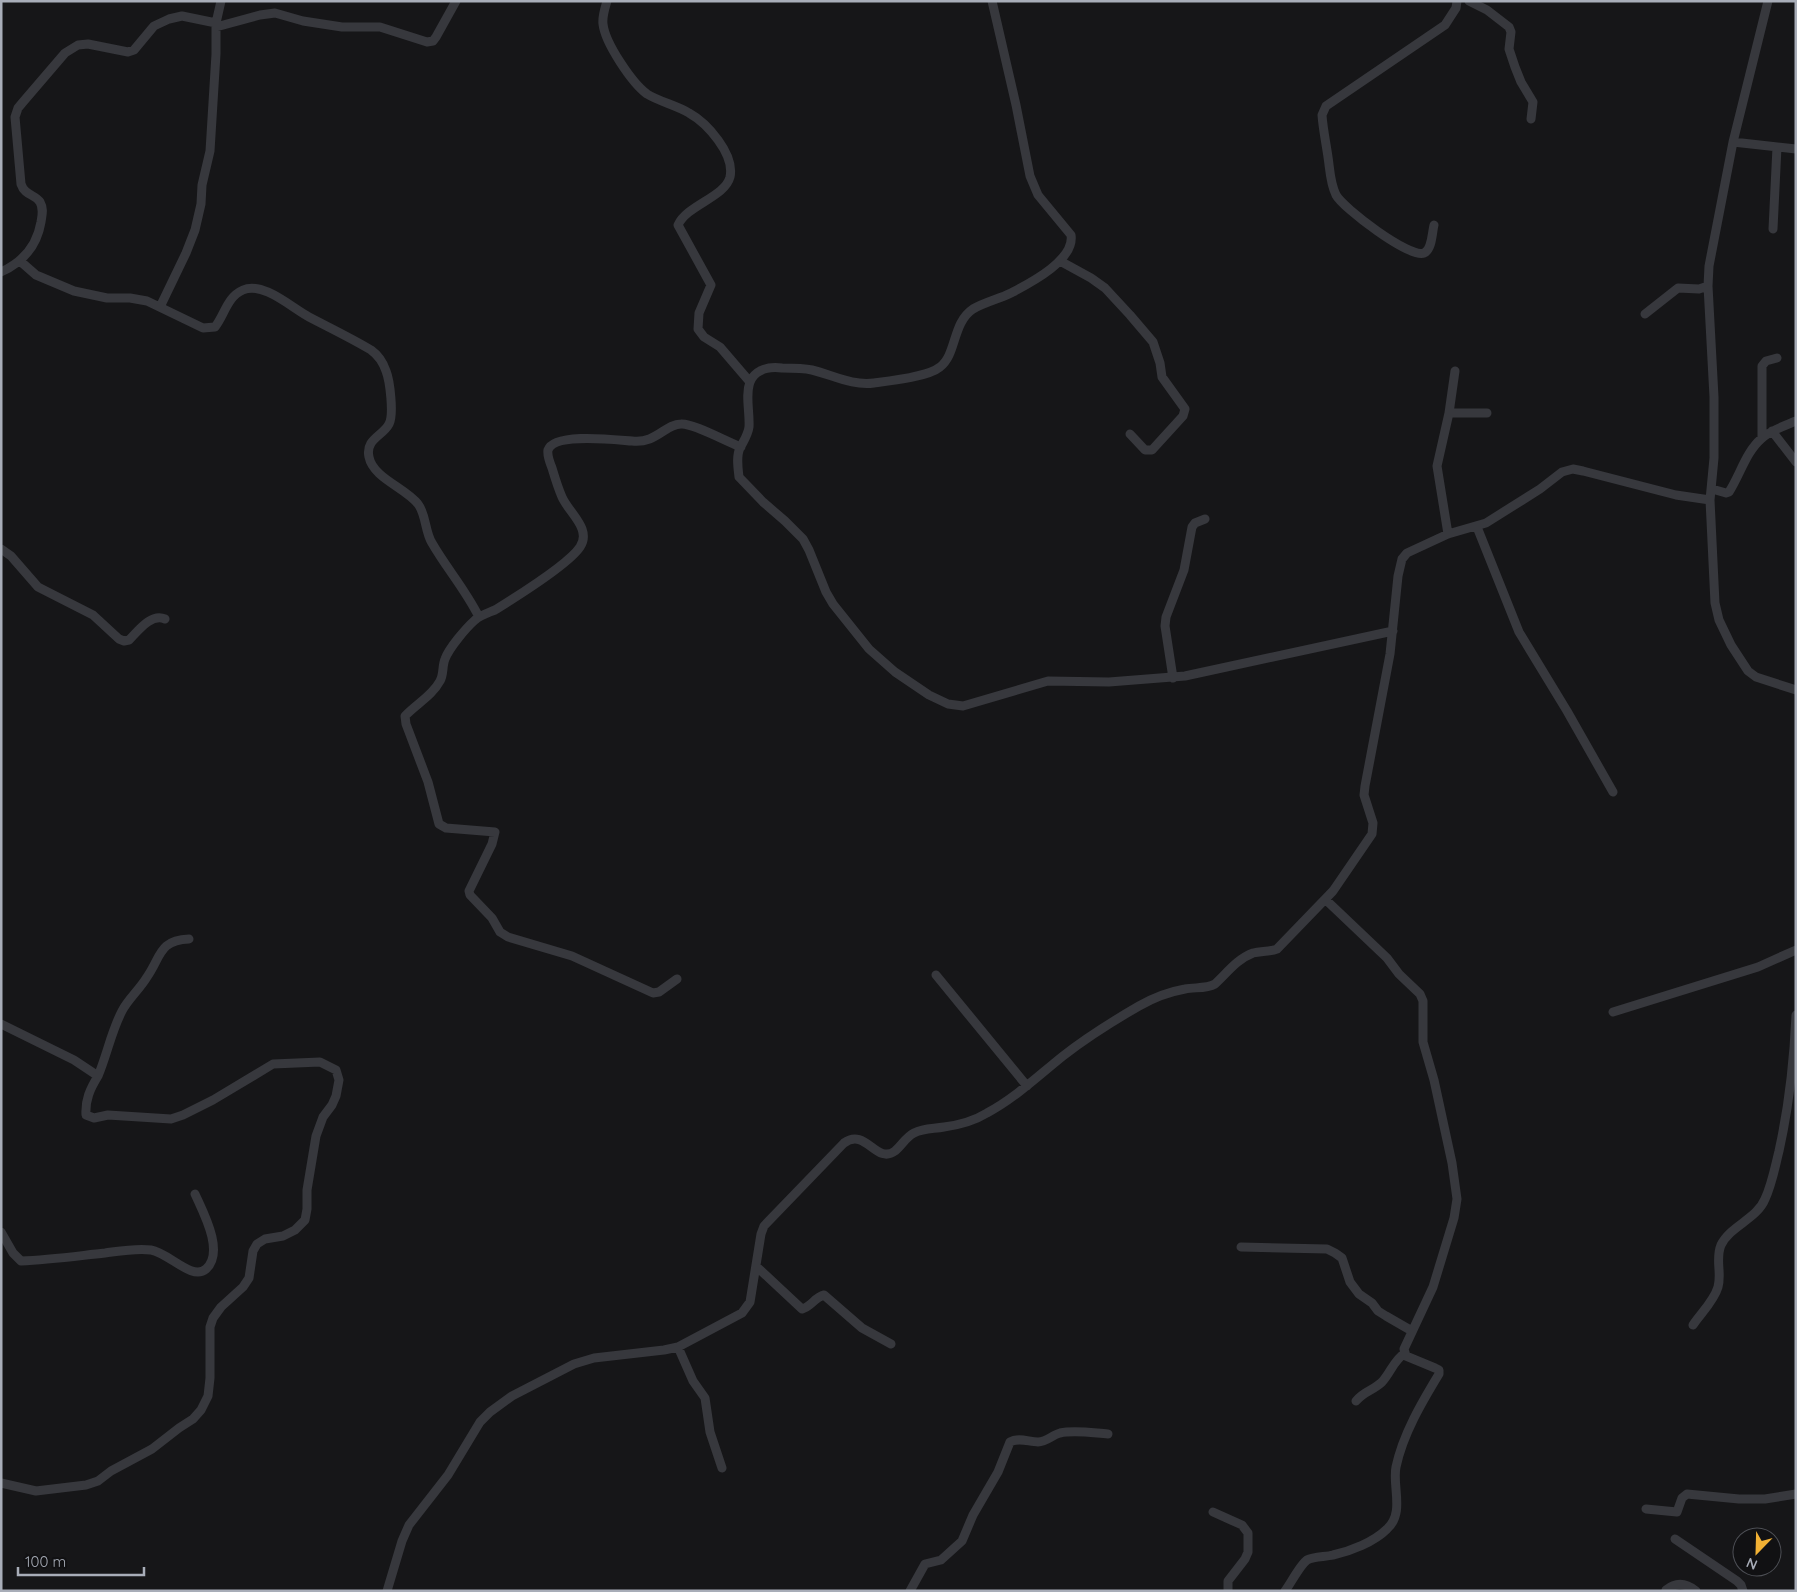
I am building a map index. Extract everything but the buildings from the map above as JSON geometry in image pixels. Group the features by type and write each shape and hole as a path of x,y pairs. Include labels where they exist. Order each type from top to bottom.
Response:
{"street":[{"path":"160,307 186,253 195,230 201,204 202,185 210,151 216,25 221,1"},
{"path":"1,272 20,261 38,237 42,210 38,199 24,191 21,184 15,117 23,102 59,59 70,49 78,45 88,44 128,52 134,50 154,26 169,19 182,16 216,25 260,14 276,13 342,27 380,27 427,42 433,41 436,37 456,1"},
{"path":"607,1 603,24 619,61 638,86 646,93 691,114 708,127 728,157 730,176 725,187 683,217 678,225 711,285 699,313 698,329 704,337 720,347 750,382"},
{"path":"992,1 1016,105 1025,160 1033,186 1046,207 1071,235 1070,244 1060,261 1026,284 974,309 966,315 945,362 935,370 894,381 866,384 850,382 810,370 768,368 759,371 750,382 749,430 745,442 740,447 739,478 803,539 833,604 868,649 894,672 948,704 963,706 1048,681 1109,682 1173,678 1248,664 1393,631"},
{"path":"1434,225 1428,250 1424,253 1414,253 1399,246 1341,202 1331,180 1322,115 1326,106 1445,25 1456,8 1457,1"},
{"path":"1469,1 1487,10 1509,27 1511,32 1509,49 1521,82 1533,102 1531,119"},
{"path":"1768,1 1733,142 1716,228 1708,286 1714,397 1714,458 1710,500 1715,603 1719,620 1731,645 1748,671 1796,690"},
{"path":"1733,142 1796,149"},
{"path":"1773,229 1777,147"},
{"path":"20,261 36,275 74,291 107,298 130,298 147,301 203,328 213,328 218,323 231,300 238,293 251,288 263,290 277,296 308,316 378,355 387,372 391,419 388,426 376,436 368,449 369,459 377,471 406,492 419,505 432,543 459,581 479,617"},
{"path":"1060,261 1105,288 1153,342 1160,363 1162,378 1185,409 1183,416 1152,450 1145,450 1130,434"},
{"path":"1645,314 1678,288 1696,289 1708,286"},
{"path":"1762,438 1762,366 1766,361 1778,358"},
{"path":"1448,534 1437,466 1449,413 1455,371"},
{"path":"1449,413 1487,413"},
{"path":"1712,489 1728,492 1762,438 1772,431 1796,421"},
{"path":"677,979 659,992 653,993 572,956 515,940 500,932 492,918 470,895 471,887 492,844 495,832 446,828 439,824 428,782 405,719 407,714 441,680 445,658 474,621 493,611 543,577 568,559 582,545 584,535 581,526 562,497 548,455 548,450 556,442 584,438 642,442 652,439 680,424 740,447"},
{"path":"1772,431 1796,462"},
{"path":"387,1591 402,1541 409,1525 448,1475 480,1422 490,1412 512,1396 574,1364 594,1358 678,1347 742,1313 750,1302 761,1234 764,1226 848,1141 856,1138 879,1153 887,1154 894,1151 912,1134 922,1130 967,1123 986,1114 1028,1086 1072,1050 1156,997 1186,988 1210,987 1241,959 1256,952 1277,949 1326,900 1356,860 1372,834 1373,822 1364,796 1365,786 1386,679 1393,631 1396,591 1402,558 1412,550 1448,534 1486,524 1568,470 1584,471 1676,496 1710,500"},
{"path":"1173,678 1165,626 1166,616 1184,570 1192,527 1195,523 1205,519"},
{"path":"1477,527 1519,632 1551,682 1613,792"},
{"path":"1,549 11,556 38,587 93,615 124,641 129,640 152,619 159,617 166,619"},
{"path":"1326,900 1387,958 1399,974 1418,990 1423,1001 1423,1042 1434,1080 1452,1163 1456,1199 1454,1218 1442,1260 1425,1306 1404,1349 1405,1353"},
{"path":"1,1483 36,1491 86,1485 98,1481 111,1471 152,1449 194,1419 208,1396 211,1373 210,1327 213,1318 221,1307 243,1287 249,1278 253,1251 257,1244 296,1230 305,1220 307,1190 316,1136 323,1117 336,1096 339,1080 336,1070 320,1062 273,1064 213,1100 171,1119 108,1115 90,1118 86,1115 88,1094 105,1060 112,1033 123,1009 149,976 168,943 189,939"},
{"path":"1613,1012 1758,966 1796,950"},
{"path":"936,975 1028,1086"},
{"path":"1693,1325 1718,1286 1718,1254 1722,1243 1758,1210 1765,1200 1776,1165 1785,1122 1794,1051 1796,1015"},
{"path":"1,1024 74,1060 98,1076"},
{"path":"1,1232 12,1253 21,1261 131,1250 151,1250 169,1257 190,1272 198,1273 205,1270 210,1263 213,1252 212,1235 207,1218 194,1194"},
{"path":"1241,1248 1327,1249 1336,1253 1342,1258 1350,1282 1355,1289 1386,1316 1412,1331"},
{"path":"757,1266 802,1309 808,1307 818,1297 824,1295 862,1328 892,1344"},
{"path":"678,1347 693,1381 705,1398 710,1432 722,1468"},
{"path":"1356,1401 1362,1393 1383,1380 1398,1358 1405,1353"},
{"path":"1284,1591 1302,1566 1310,1559 1333,1555 1361,1545 1388,1529 1393,1521 1396,1505 1395,1469 1399,1455 1404,1440 1439,1374 1439,1370 1405,1353"},
{"path":"910,1591 925,1564 941,1560 962,1541 973,1515 998,1472 1010,1442 1015,1439 1045,1441 1057,1433 1064,1432 1108,1434"},
{"path":"1646,1509 1677,1512 1682,1498 1687,1494 1738,1499 1765,1499 1796,1494"},
{"path":"1213,1512 1242,1525 1248,1533 1248,1552 1245,1559 1229,1578 1227,1583 1228,1591"},
{"path":"1675,1539 1737,1581 1743,1591"},
{"path":"1666,1590 1671,1586 1680,1584 1696,1591"}]}
